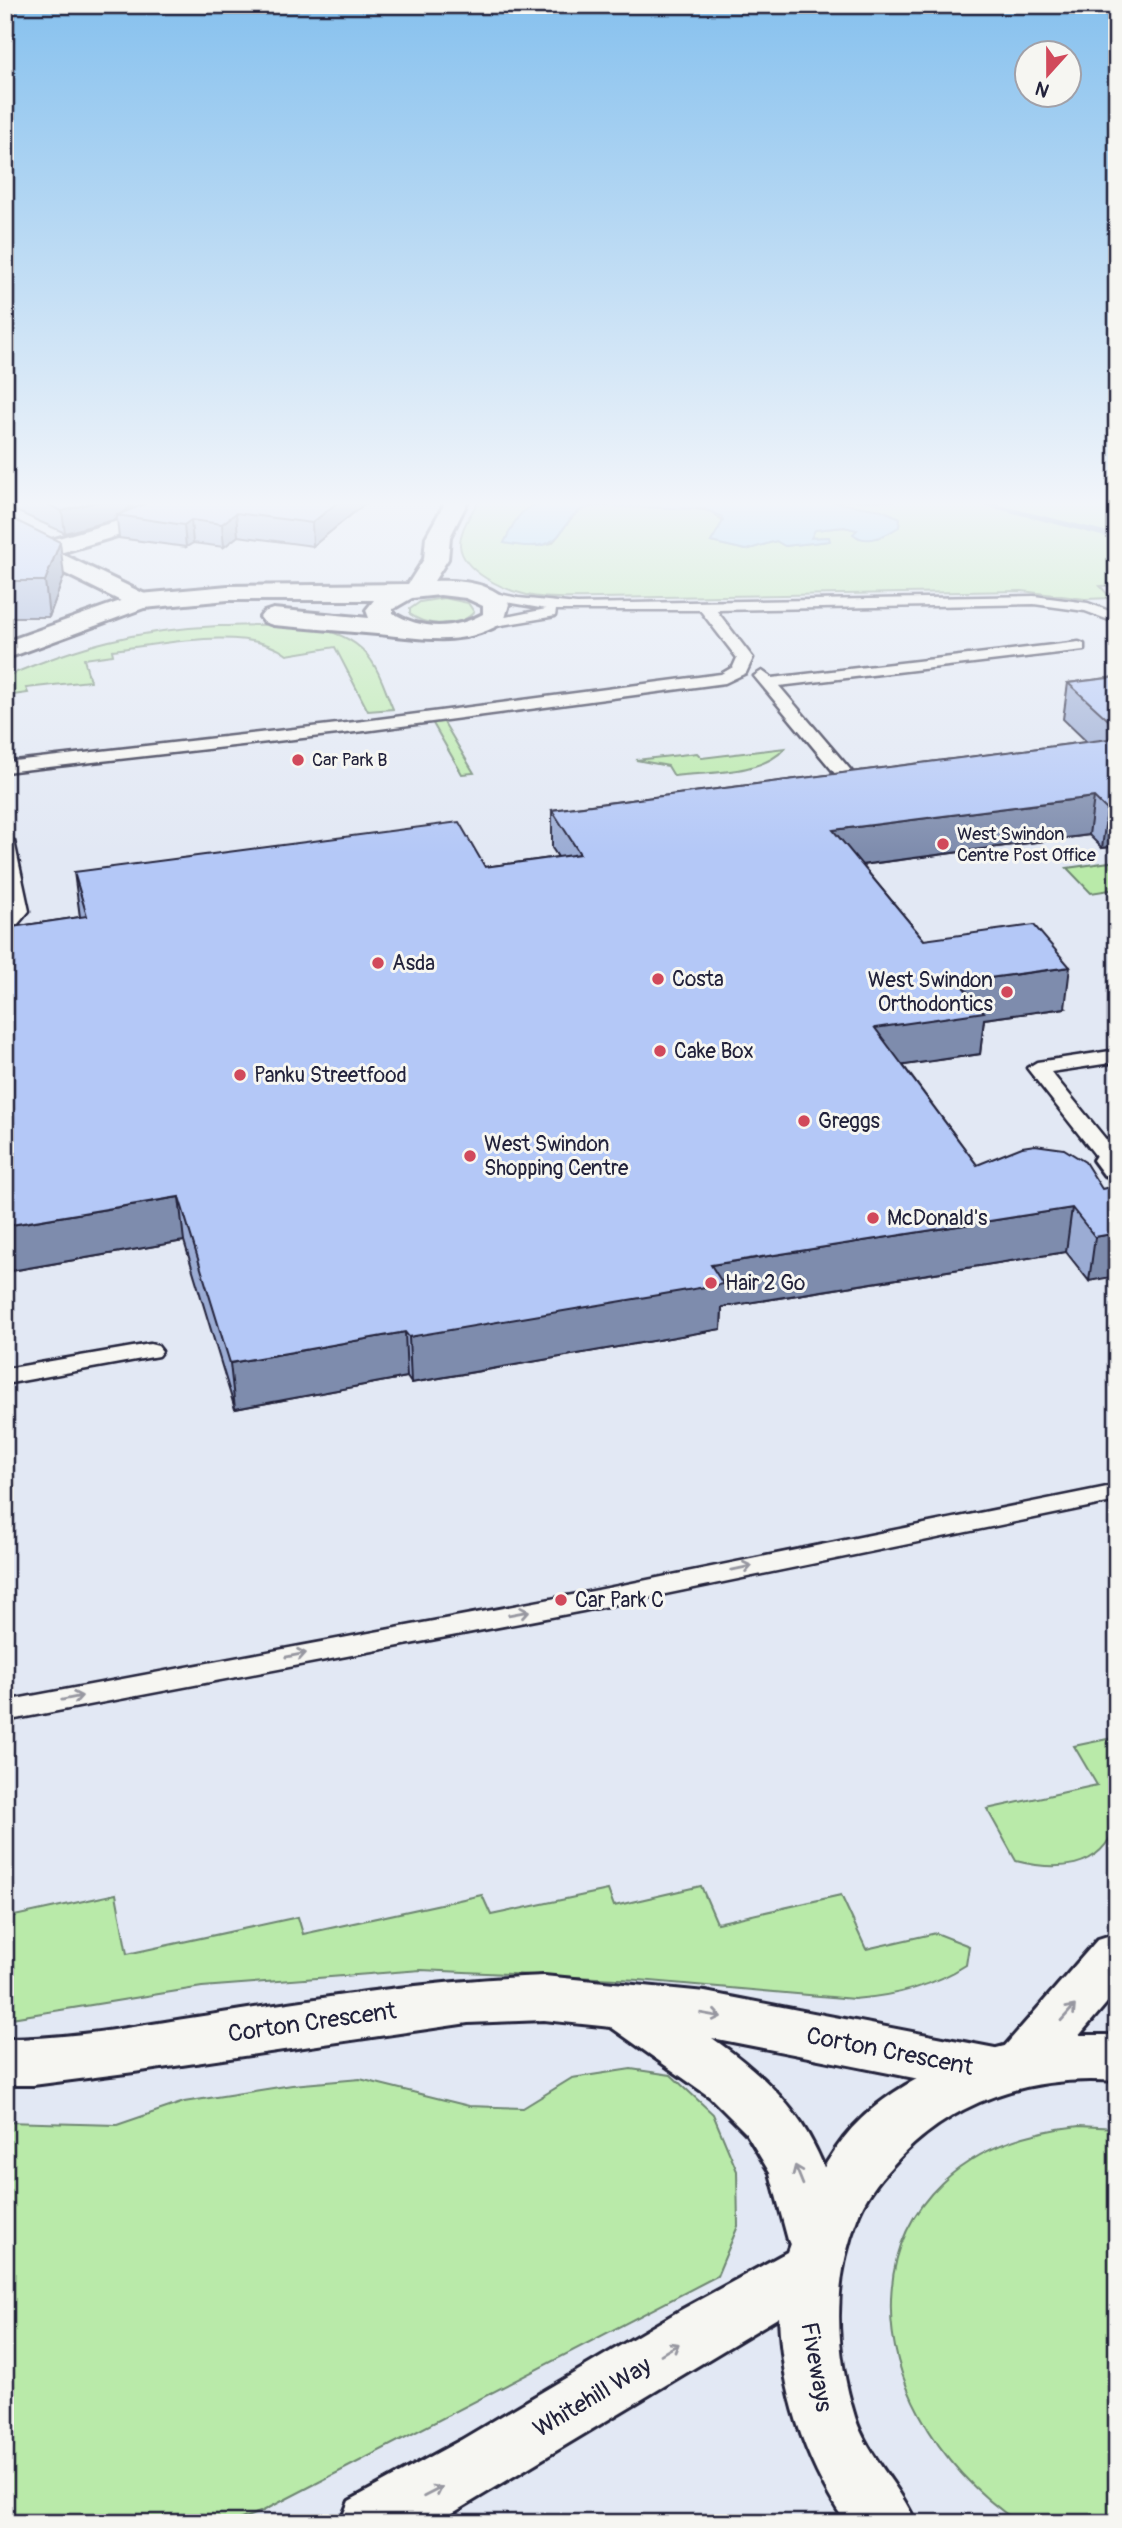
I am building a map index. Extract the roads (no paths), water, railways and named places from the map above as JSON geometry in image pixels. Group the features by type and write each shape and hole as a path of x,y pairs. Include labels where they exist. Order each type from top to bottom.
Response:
{"street":[{"path":"5,651 91,619"},
{"path":"310,619 440,633 476,627 491,619"},
{"path":"385,619 403,629"},
{"path":"1009,2067 1117,1954"},
{"name":"Corton Crescent","path":"5,2062 33,2062 134,2049 312,2021 468,2001 544,1998 619,2003 705,2014 1009,2067"},
{"path":"619,2003 756,2105 779,2132 807,2193 814,2255"},
{"name":"Fiveways","path":"884,2523 842,2457 824,2418 808,2338 814,2255 844,2181 862,2156 884,2133 935,2096 1009,2067 1052,2059 1117,2058"},
{"name":"Whitehill Way","path":"372,2523 450,2483 751,2300 814,2255"}],"lane":[{"path":"476,627 519,619"},
{"path":"715,619 742,652 744,665 768,683 848,778"},
{"path":"768,683 1079,647"},
{"path":"5,767 709,681 734,675 744,665"},
{"path":"5,841 20,911 5,927"},
{"path":"1114,1164 1037,1068 1117,1056"},
{"path":"5,1377 150,1351"},
{"path":"5,1711 583,1602 1117,1493"}],"place":[{"name":"Car Park B","path":"298,760"},
{"name":"West Swindon Centre Post Office","path":"943,844"},
{"name":"Asda","path":"378,963"},
{"name":"Costa","path":"658,979"},
{"name":"West Swindon Orthodontics","path":"1007,992"},
{"name":"Cake Box","path":"660,1051"},
{"name":"Panku Streetfood","path":"240,1075"},
{"name":"Greggs","path":"804,1121"},
{"name":"West Swindon Shopping Centre","path":"470,1156"},
{"name":"McDonald's","path":"873,1218"},
{"name":"Hair 2 Go","path":"711,1283"},
{"name":"Car Park C","path":"561,1600"}]}
